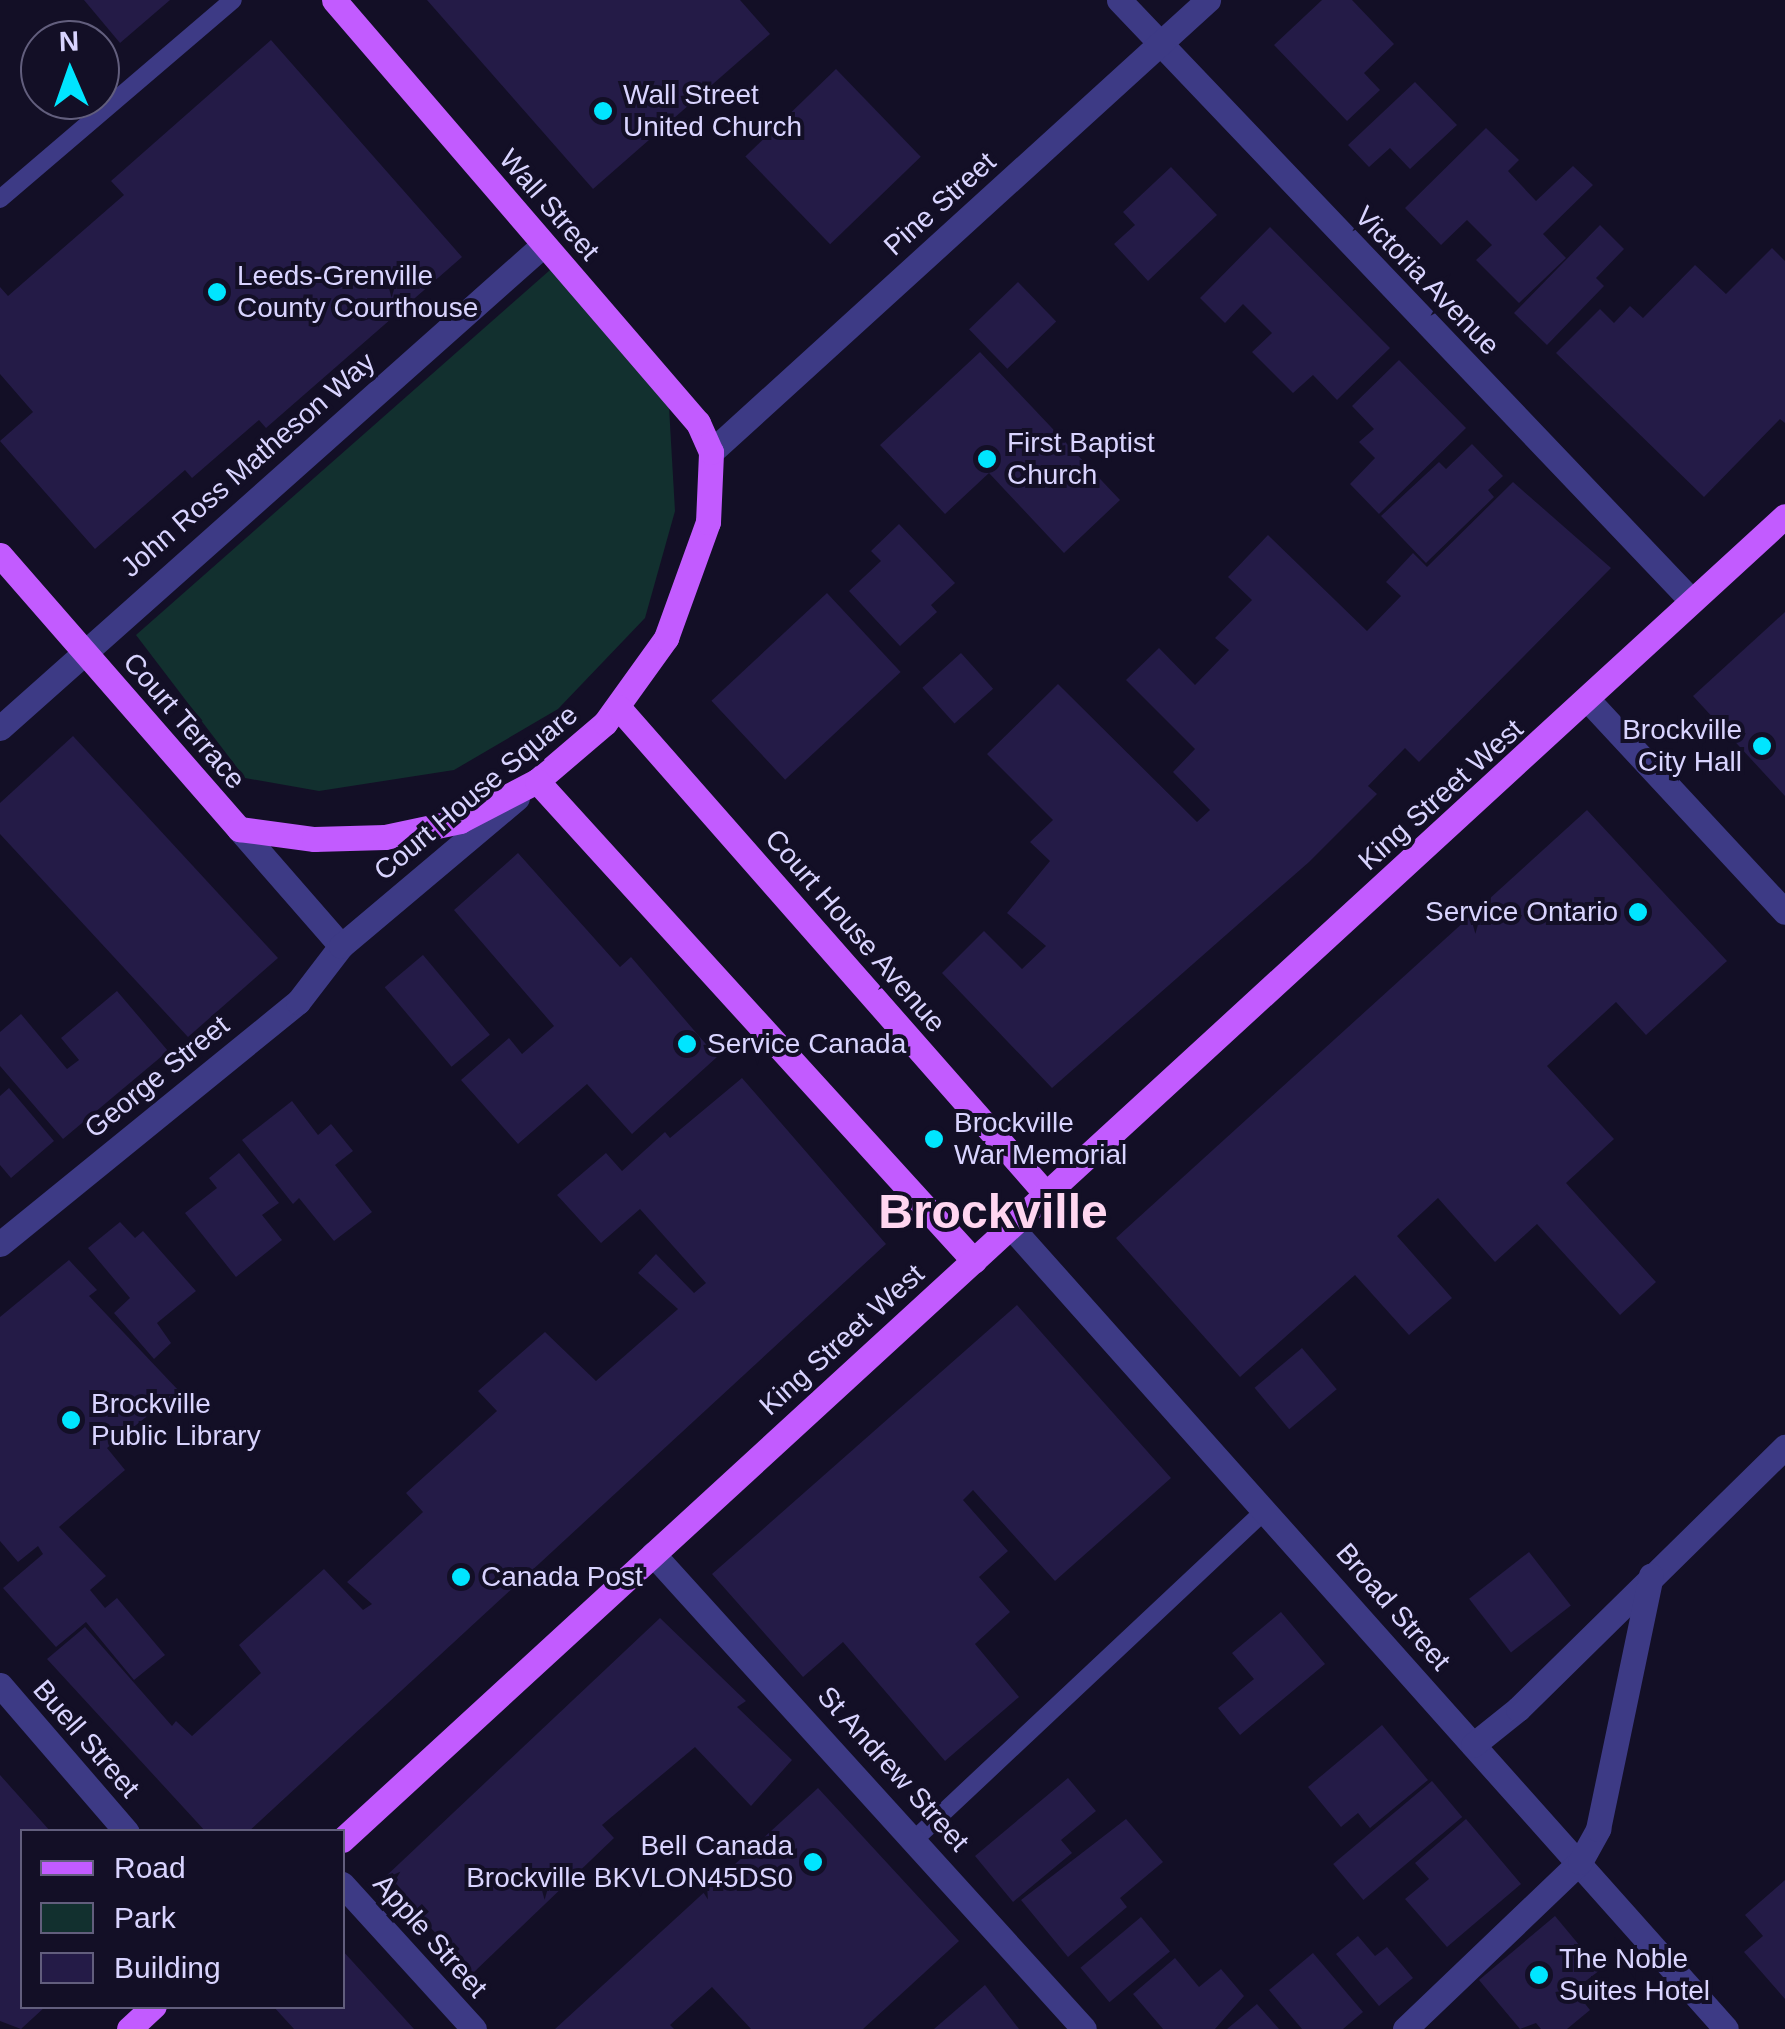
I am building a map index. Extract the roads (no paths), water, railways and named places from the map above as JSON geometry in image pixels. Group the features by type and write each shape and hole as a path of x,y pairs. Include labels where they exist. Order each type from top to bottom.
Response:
{"main road":[{"name":"Wall Street","path":"334,0 543,245 672,388 711,452"},
{"name":"Court House Square","path":"537,781 582,748 618,707 666,638 708,522 711,452"},
{"name":"King Street West","path":"345,1837 1785,516"},
{"name":"Court Terrace","path":"0,555 239,829 314,838 385,838 460,822 537,781"},
{"name":"Court House Avenue","path":"618,707 1047,1195"},
{"path":"537,781 974,1261"},
{"path":"130,2029 151,2009"}],"street":[{"name":"Victoria Avenue","path":"1119,0 1692,602"},
{"name":"Pine Street","path":"711,452 1208,0"},
{"name":"John Ross Matheson Way","path":"0,728 543,245"},
{"path":"1588,700 1785,912"},
{"name":"Court House Square","path":"340,946 537,781"},
{"name":"Court Terrace","path":"239,829 340,946"},
{"name":"George Street","path":"0,1244 298,1002 340,946"},
{"name":"Broad Street","path":"1012,1227 1726,2029"},
{"path":"1473,1745 1518,1709 1651,1574 1785,1447"},
{"name":"St Andrew Street","path":"653,1554 916,1838 1084,2029"},
{"path":"1406,2029 1580,1862 1608,1791 1651,1574"},
{"name":"Buell Street","path":"0,1685 124,1829"},
{"name":"Apple Street","path":"345,1887 474,2029"}],"lane":[{"path":"0,199 232,0"},
{"path":"916,1838 1267,1509"}],"place":[{"name":"Wall Street United Church","path":"603,111"},
{"name":"Leeds-Grenville County Courthouse","path":"217,292"},
{"name":"First Baptist Church","path":"987,459"},
{"name":"Brockville City Hall","path":"1762,746"},
{"name":"Service Ontario","path":"1638,912"},
{"name":"Service Canada","path":"687,1044"},
{"name":"Brockville War Memorial","path":"934,1139"},
{"name":"Brockville Public Library","path":"71,1420"},
{"name":"Canada Post","path":"461,1577"},
{"name":"Bell Canada Brockville BKVLON45DS0","path":"813,1862"},
{"name":"The Noble Suites Hotel","path":"1539,1975"}],"district":[{"name":"Brockville","path":"993,1212"}]}
